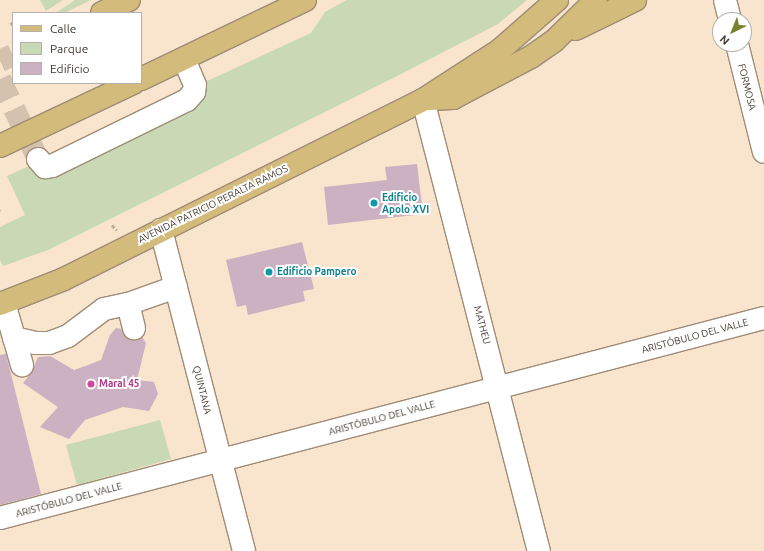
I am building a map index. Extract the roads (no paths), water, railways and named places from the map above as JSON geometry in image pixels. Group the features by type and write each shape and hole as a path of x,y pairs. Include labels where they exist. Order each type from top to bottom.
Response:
{"main road":[{"path":"104,12 129,0"},
{"path":"142,79 306,0"},
{"name":"AVENIDA PATRICIO PERALTA RAMOS","path":"2,304 64,279 423,100 500,50 557,0"},
{"name":"AVENIDA PATRICIO PERALTA RAMOS","path":"423,100 453,98 514,67 555,40 596,0"},
{"path":"555,40 635,0"},
{"path":"0,146 130,84"}],"street":[{"path":"726,0 728,12"},
{"name":"FORMOSA","path":"739,52 764,152"},
{"path":"38,159 45,167 52,166 187,100 194,92 195,85 184,59"},
{"name":"MATHEU","path":"423,100 539,551"},
{"name":"QUINTANA","path":"161,230 244,551"},
{"path":"14,338 35,343 49,343 68,336 104,309 128,304 176,286"},
{"path":"2,304 22,365"},
{"path":"128,304 134,328"},
{"name":"ARISTÓBULO DEL VALLE","path":"0,518 764,318"}],"tunnel":[{"path":"0,61 12,55"},
{"path":"0,79 38,159"}],"place":[{"name":"Edificio Apolo XVI","path":"374,203"},
{"name":"Edificio Pampero","path":"269,272"},
{"name":"Maral 45","path":"91,384"}]}
